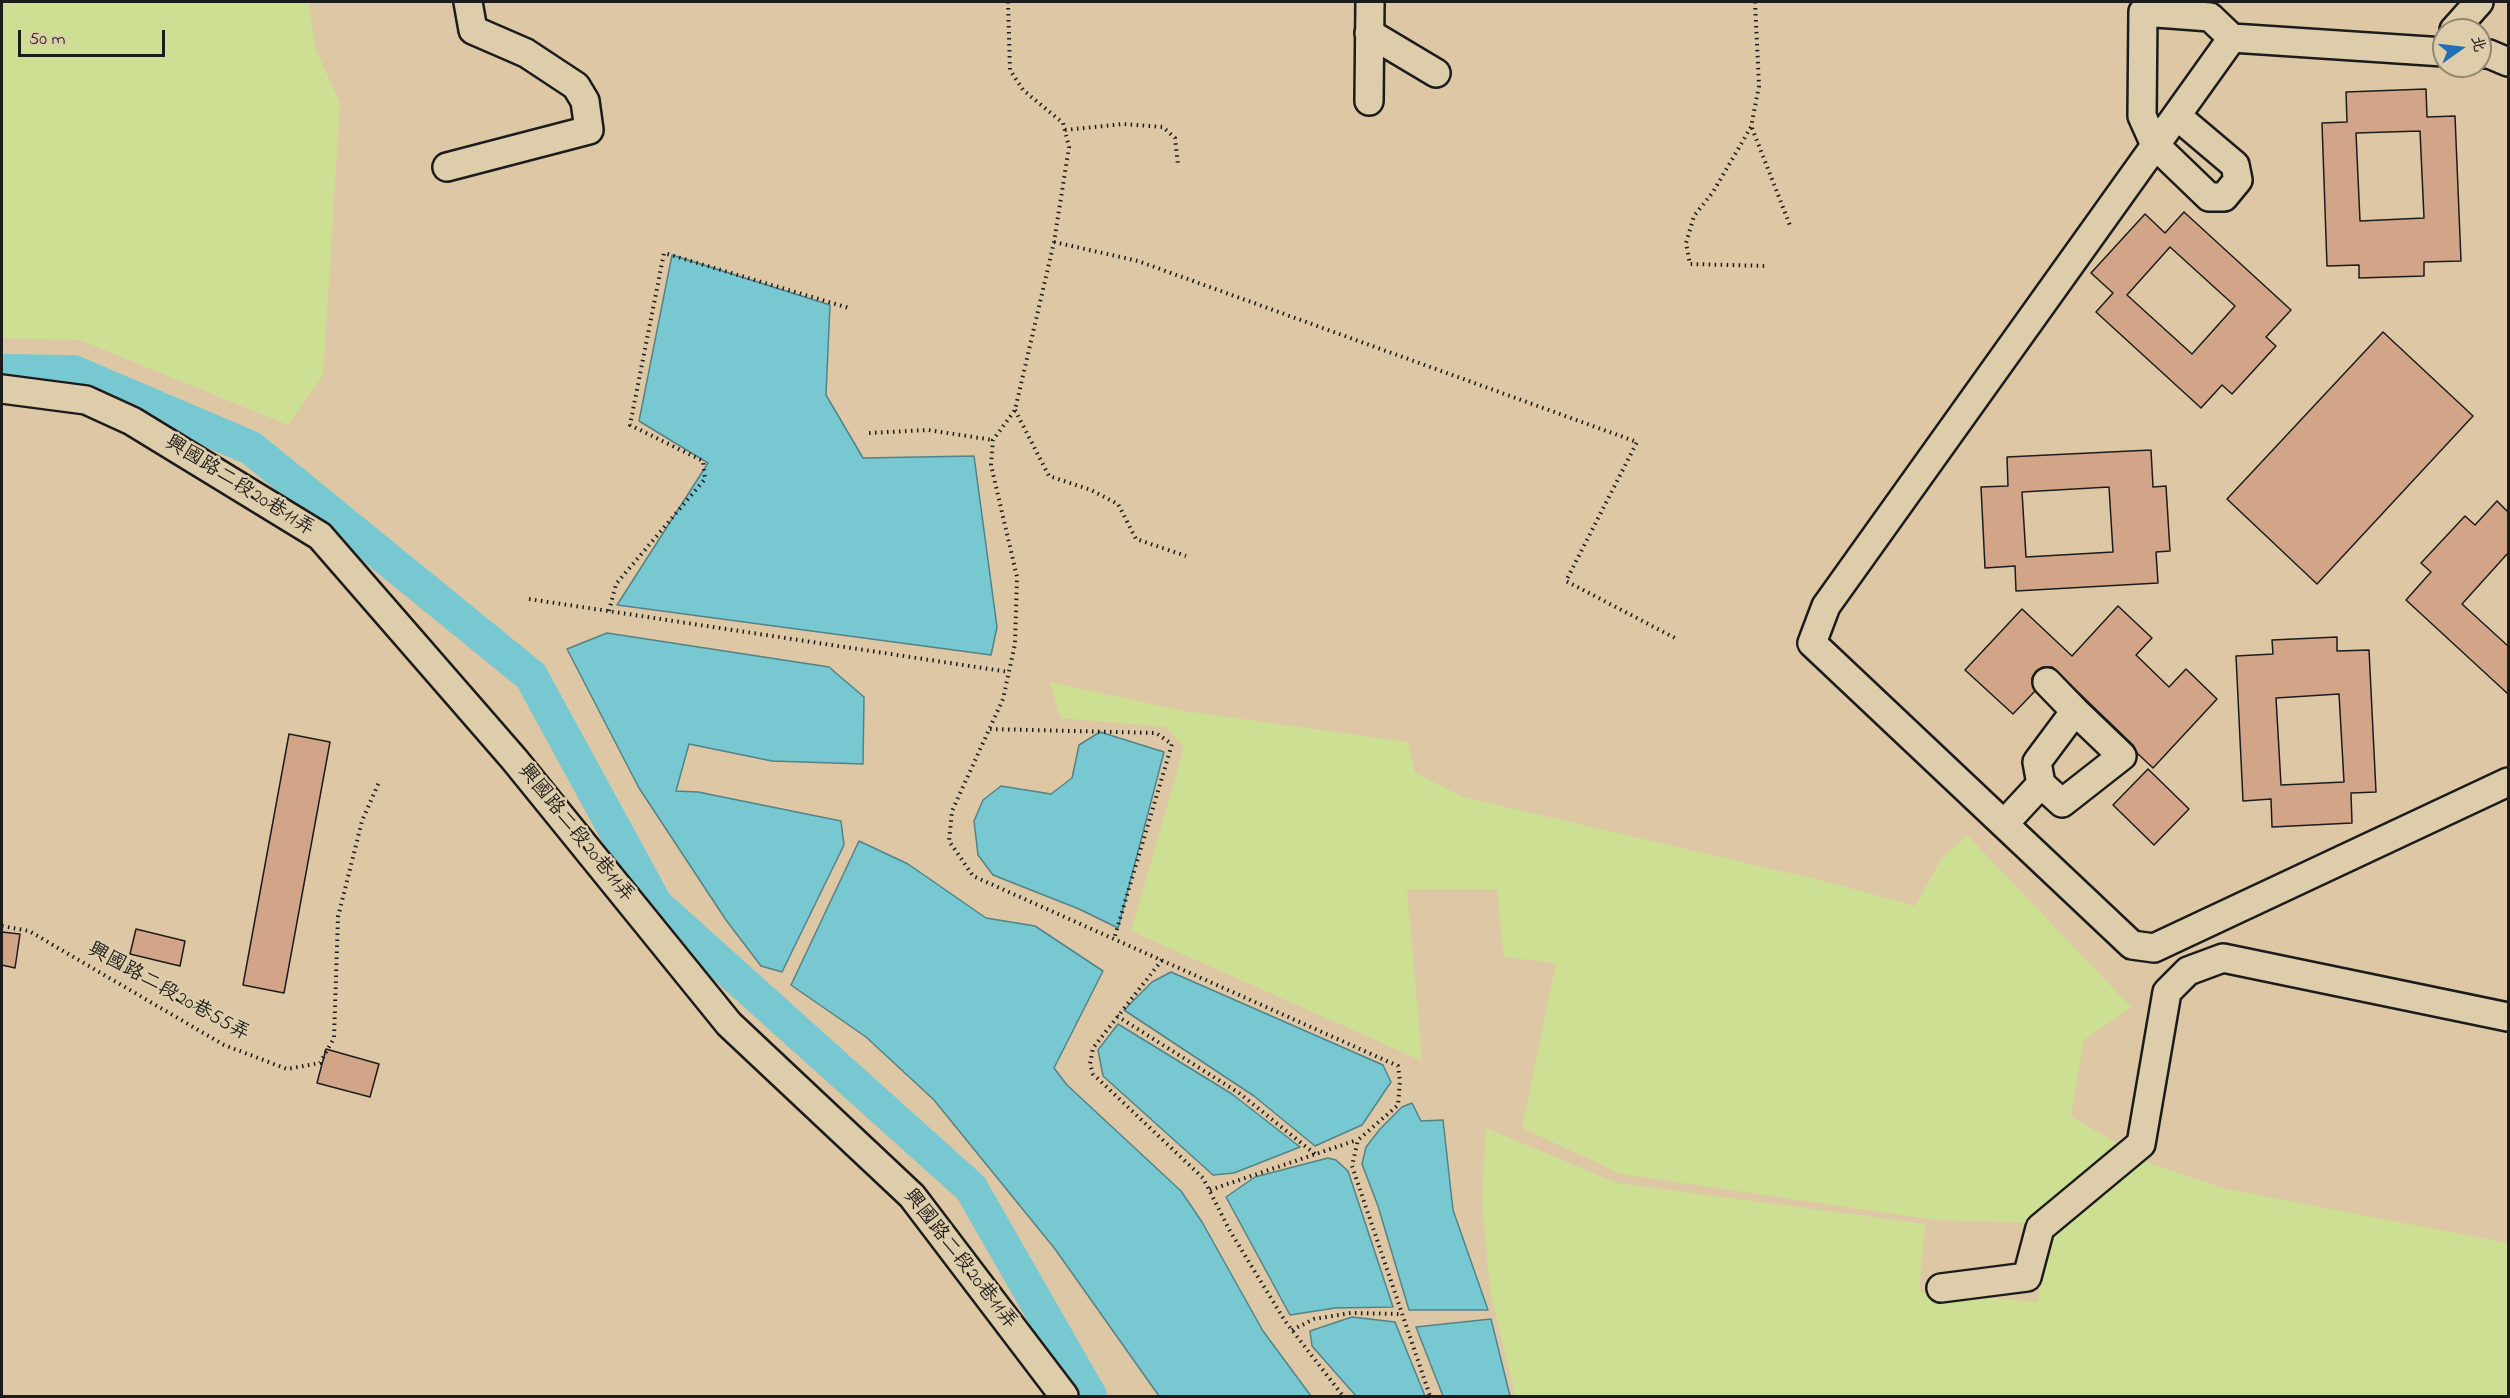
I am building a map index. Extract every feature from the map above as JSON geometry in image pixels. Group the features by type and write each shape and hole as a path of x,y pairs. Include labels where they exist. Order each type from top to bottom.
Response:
{"lane":[{"path":"447,167 589,130 585,101 576,86 526,52 473,30 468,2"},
{"path":"1369,100 1370,2"},
{"path":"2465,18 2479,2"},
{"path":"2177,116 2235,165 2238,180 2224,197 2209,197 2155,145 2142,116 2143,12 2210,17 2232,38 2432,48"},
{"path":"1370,33 1436,73"},
{"path":"2232,38 1826,606 1812,643 2132,945 2154,948 2508,782"},
{"path":"2492,55 2508,62"},
{"name":"興國路二段20巷11弄","path":"2,389 86,400 132,421 320,536 514,759 729,1024 912,1196 1064,1396"},
{"path":"2047,682 2122,756 2062,803 2041,784 2037,762 2075,711"},
{"path":"2004,824 2041,784"},
{"path":"1941,1288 2027,1277 2040,1228 2141,1144 2167,992 2188,971 2223,958 2508,1017"}],"path":[{"path":"1008,2 1010,70 1023,90 1063,123 1069,147 1054,242 1015,410 993,440 991,465 1017,577 1015,644 1004,699 952,811 949,841 973,876 1398,1066 1400,1081 1398,1105 1358,1140 1209,1190"},
{"path":"1755,2 1759,86 1751,127 1713,192 1694,216 1686,243 1690,264 1767,266"},
{"path":"1065,130 1123,124 1163,127 1175,138 1178,165"},
{"path":"1751,127 1791,228"},
{"path":"1054,242 1138,261 1637,442 1566,581 1677,639"},
{"path":"609,612 616,584 705,479 703,460 630,424 664,253 849,308"},
{"path":"1015,410 1049,476 1091,490 1118,504 1136,539 1186,556"},
{"path":"869,433 928,430 993,440"},
{"path":"529,599 1009,672"},
{"path":"990,729 1155,733 1172,744 1114,939"},
{"name":"興國路二段20巷55弄","path":"2,926 29,931 224,1045 287,1068 320,1063 334,1038 338,917 362,821 380,780"},
{"path":"1162,960 1093,1048 1090,1064 1093,1074 1203,1178 1230,1231 1292,1330 1343,1396"},
{"path":"1117,1016 1239,1094 1315,1154"},
{"path":"1358,1140 1352,1166 1430,1396"},
{"path":"1292,1330 1314,1319 1352,1313 1401,1314"}],"green space":[{"path":"2,2 309,2 315,48 340,103 323,375 288,425 80,340 2,338"},
{"path":"1050,682 1184,711 1408,742 1415,773 1463,797 1832,883 1915,906 1941,859 1967,835 2131,1007 2084,1040 2071,1116 2125,1148 2030,1223 1936,1220 1621,1174 1522,1128 1556,963 1504,957 1497,889 1407,889 1422,1061 1131,931 1184,747 1166,727 1060,718"},
{"path":"1486,1128 1617,1183 1925,1224 1919,1292 2038,1302 2049,1226 2138,1159 2226,1189 2508,1243 2508,1396 1515,1396 1490,1291 1482,1199"}],"water":[{"path":"672,255 830,305 826,395 863,458 974,456 997,627 991,655 617,605 708,463 639,421"},
{"path":"607,633 829,667 864,697 863,764 772,761 689,744 676,791 698,792 841,821 844,845 782,972 761,966 726,920 639,788 567,649"},
{"path":"1100,732 1164,752 1118,928 1079,909 993,875 978,855 974,821 983,800 1001,786 1051,794 1072,778 1079,745"},
{"path":"859,841 908,864 986,918 1035,926 1103,971 1054,1068 1067,1085 1181,1191 1202,1222 1263,1331 1311,1396 1159,1396 1055,1249 934,1100 866,1037 791,985"},
{"path":"1171,972 1383,1065 1391,1082 1362,1125 1315,1146 1254,1096 1124,1010 1152,982"},
{"path":"1118,1024 1232,1094 1300,1147 1234,1173 1213,1175 1103,1076 1098,1050"},
{"path":"1412,1103 1421,1121 1443,1120 1453,1210 1488,1310 1409,1310 1378,1206 1362,1164 1366,1147 1380,1129 1402,1107"},
{"path":"1328,1158 1336,1160 1348,1171 1393,1307 1335,1308 1290,1315 1226,1197 1255,1177"},
{"path":"1352,1317 1395,1322 1425,1396 1356,1396 1312,1346 1310,1331"},
{"path":"1491,1319 1510,1396 1443,1396 1416,1327"}],"building":[{"path":"2426,89 2427,117 2455,116 2461,261 2424,262 2424,276 2359,278 2359,265 2327,266 2322,123 2347,122 2346,92","holes":["2420,131 2424,218 2360,221 2356,133"]},
{"path":"2184,212 2291,310 2266,337 2276,346 2232,394 2222,385 2201,408 2096,312 2113,293 2091,273 2145,214 2165,233","holes":["2170,247 2235,306 2192,354 2127,295"]},
{"path":"2383,332 2473,416 2317,584 2227,499"},
{"path":"2151,450 2153,487 2166,486 2170,551 2156,552 2158,583 2016,591 2015,566 1985,568 1981,487 2008,486 2007,457","holes":["2109,487 2113,552 2026,557 2022,492"]},
{"path":"2497,501 2508,512 2508,553 2462,604 2508,646 2508,694 2406,600 2431,572 2421,563 2465,516 2475,525"},
{"path":"2118,606 2152,638 2136,655 2169,687 2186,669 2217,699 2153,768 2137,753 2133,745 2052,667 2044,667 2036,671 2032,678 2035,691 2013,714 1965,670 2022,609 2072,656"},
{"path":"2337,637 2337,651 2369,650 2376,792 2351,793 2352,823 2272,827 2271,799 2243,801 2236,656 2273,654 2272,640","holes":["2339,694 2344,782 2281,785 2276,698"]},
{"path":"289,734 330,742 284,993 243,985"},
{"path":"2148,769 2189,809 2154,845 2113,805"},
{"path":"136,929 185,941 180,966 130,954"},
{"path":"2,932 20,934 15,968 2,965"},
{"path":"326,1049 379,1064 370,1097 317,1083"}],"waterway":[{"path":"2,371 73,372 251,448 531,676 656,905 971,1188 1090,1396"}]}
